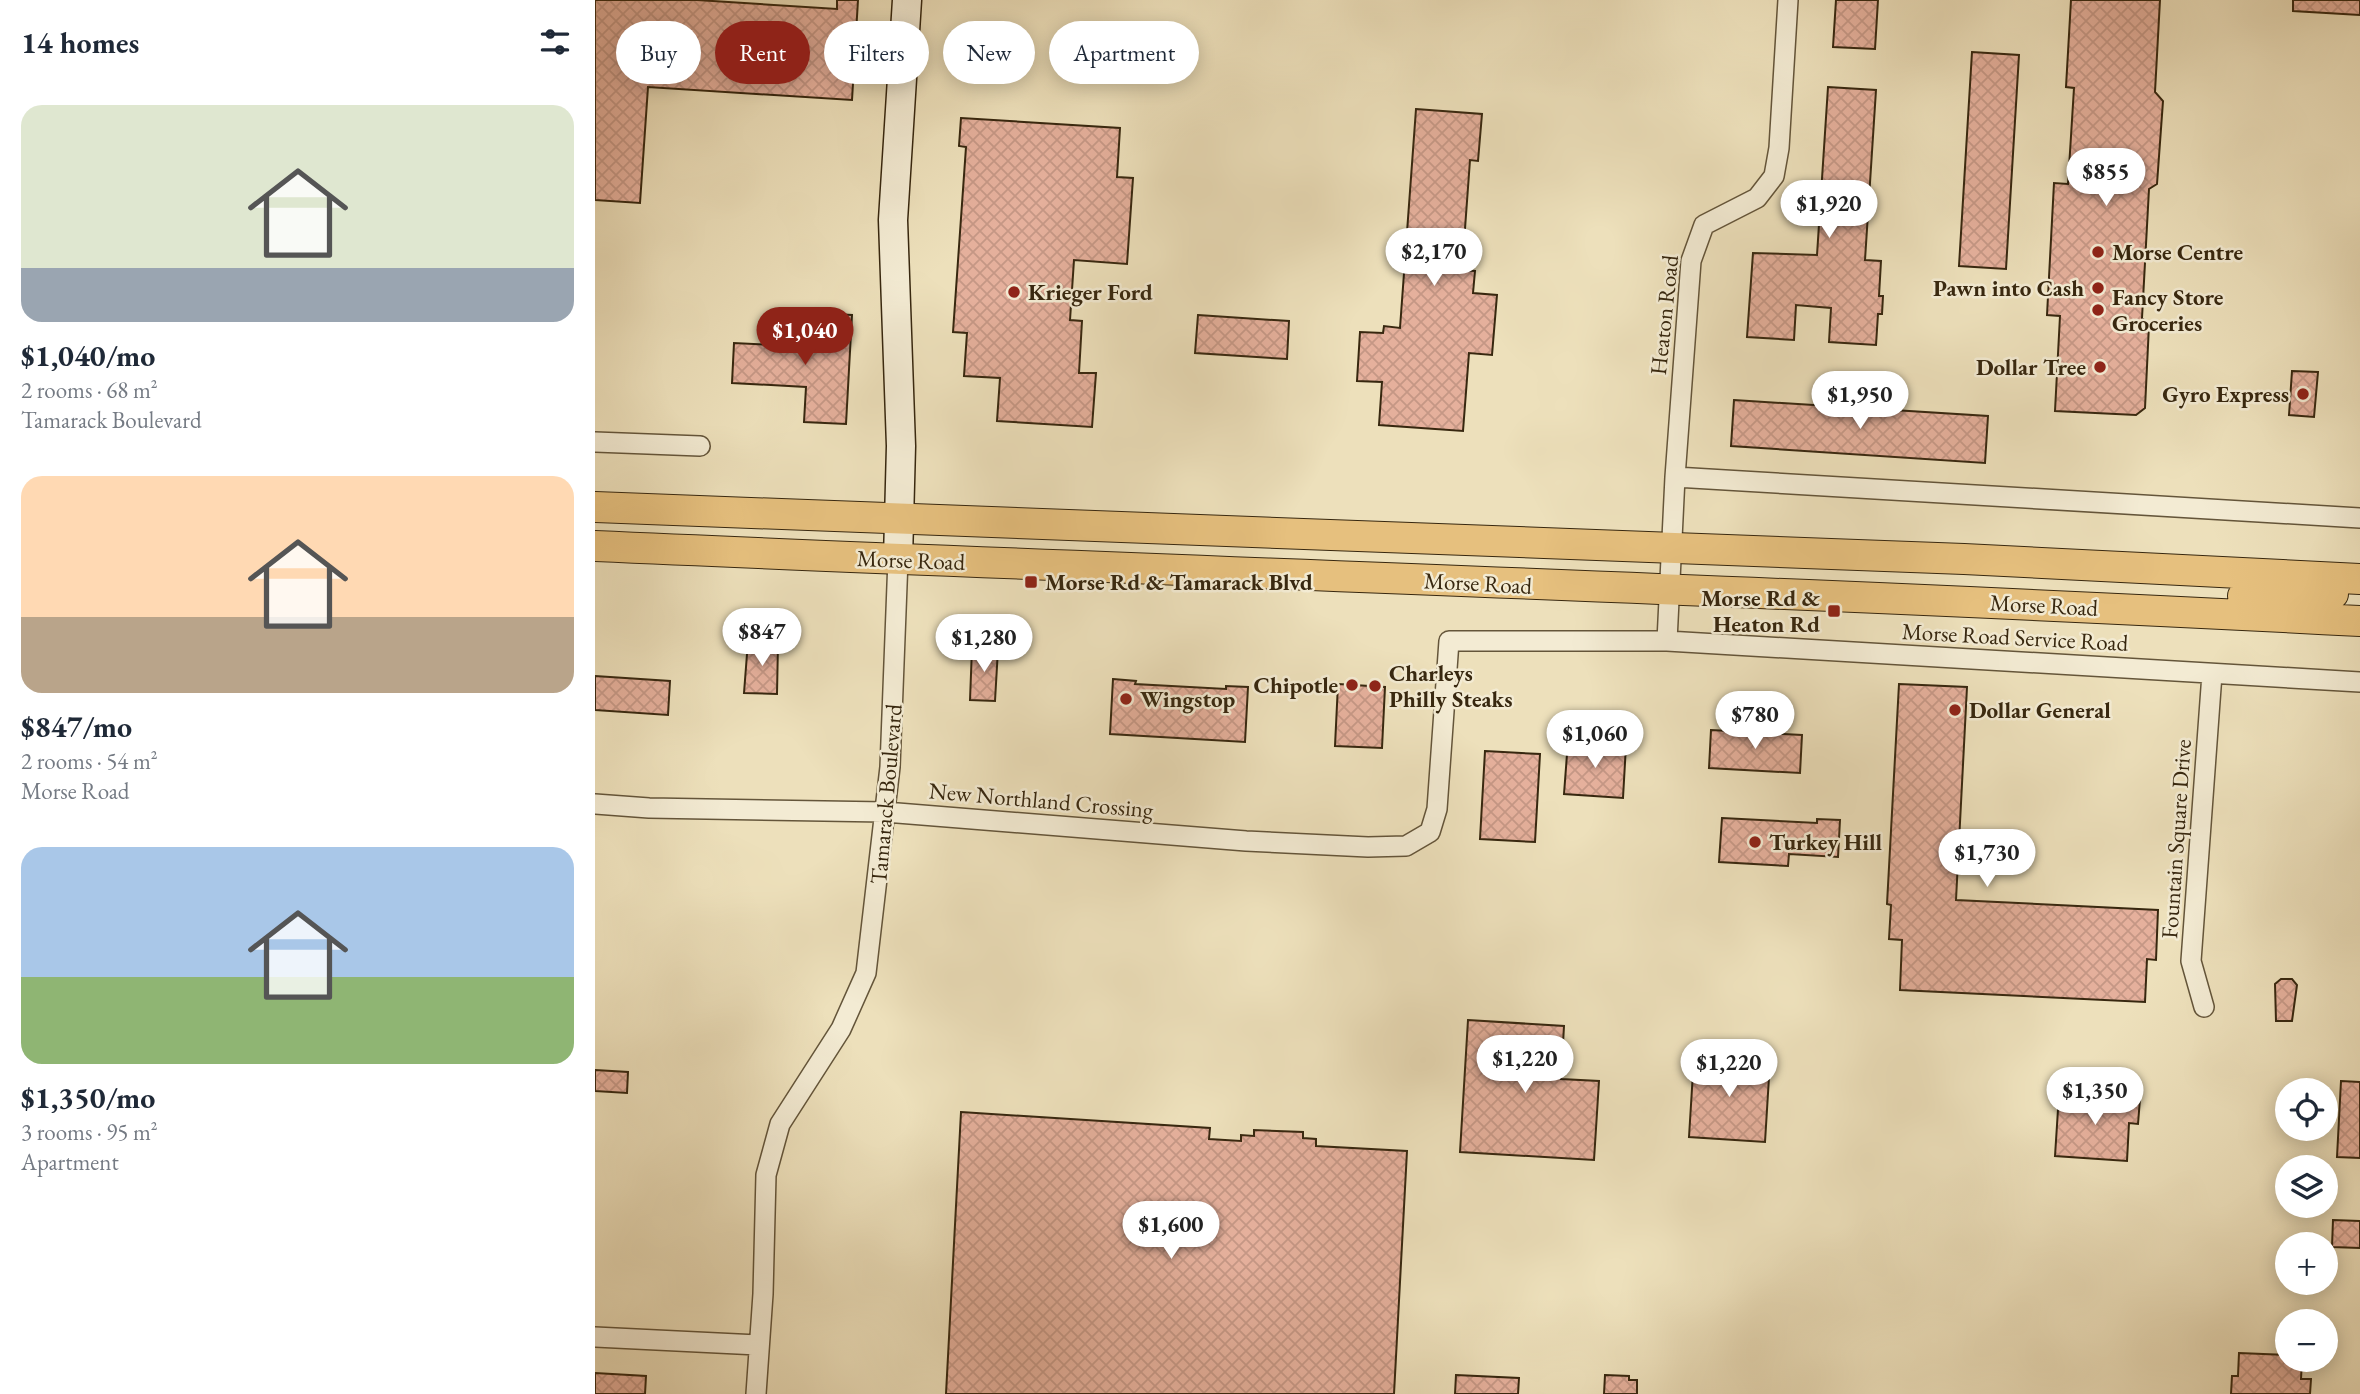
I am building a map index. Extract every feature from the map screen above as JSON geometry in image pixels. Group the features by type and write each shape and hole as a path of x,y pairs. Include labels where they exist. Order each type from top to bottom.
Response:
{"main road":[{"name":"Morse Road","path":"595,507 900,521 1989,560 2360,582"},
{"name":"Morse Road","path":"595,546 1669,592 1976,601 2360,621"},
{"path":"2164,611 2193,600 2223,596 2324,595 2349,592 2360,582"}],"street":[{"name":"Tamarack Boulevard","path":"756,1394 763,1294 766,1175 780,1124 841,1029 866,973 885,812 895,689 900,521 901,446 893,220 907,0"},
{"name":"Heaton Road","path":"1673,549 1675,477 1691,261 1704,225 1757,198 1774,176 1779,148 1788,0"},
{"path":"595,442 699,446"},
{"path":"1675,477 2360,518"},
{"path":"1667,641 1673,549"},
{"name":"New Northland Crossing","path":"595,804 649,808 885,812 1272,842 1406,846 1430,832 1437,809 1449,641"},
{"name":"Morse Road Service Road","path":"1449,641 1667,641 2360,682"},
{"name":"Fountain Square Drive","path":"2204,1007 2191,961 2212,674"},
{"path":"595,1337 758,1345"}],"building":[{"path":"595,0 697,0 837,9 837,0 858,0 857,21 824,21 824,84 853,84 852,100 648,87 640,203 595,200"},
{"path":"1836,0 1878,0 1875,49 1833,47"},
{"name":"Morse Centre","path":"2071,0 2160,0 2155,92 2163,101 2157,184 2149,189 2142,318 2149,325 2145,408 2136,415 2055,411 2060,316 2047,315 2054,183 2068,184 2074,88 2066,87"},
{"path":"2293,0 2360,0 2360,15 2293,11"},
{"path":"1972,52 2019,55 2006,269 1959,266"},
{"path":"1828,87 1876,90 1865,260 1881,261 1879,296 1883,296 1882,314 1878,314 1876,345 1829,342 1831,308 1796,305 1794,340 1747,337 1753,253 1817,255"},
{"path":"1416,109 1482,114 1478,161 1470,160 1462,270 1475,271 1473,293 1497,295 1492,355 1469,353 1463,431 1379,425 1382,382 1357,381 1360,332 1383,333 1384,326 1400,328"},
{"name":"Krieger Ford","path":"961,118 1120,128 1117,177 1133,178 1127,264 1074,260 1070,320 1082,321 1079,373 1096,373 1092,427 997,421 1000,378 964,376 967,333 953,332 966,147 959,146"},
{"path":"812,313 852,315 846,424 804,422 806,387 732,383 734,343 811,347"},
{"path":"1198,315 1289,321 1287,359 1195,353"},
{"name":"Gyro Express","path":"2292,371 2318,372 2314,417 2289,415"},
{"path":"1734,400 1988,416 1985,463 1731,446"},
{"path":"748,641 778,643 777,694 744,693"},
{"path":"972,648 998,649 995,701 970,700"},
{"path":"595,676 670,681 668,715 595,710"},
{"path":"1113,679 1136,681 1135,684 1226,689 1226,686 1248,687 1245,742 1110,734"},
{"path":"1338,684 1385,687 1382,748 1335,746"},
{"path":"1899,684 1967,687 1956,900 2158,910 2156,960 2147,959 2145,1002 1900,990 1902,940 1889,939 1891,905 1887,904"},
{"name":"Turkey Hill","path":"1711,730 1802,735 1800,773 1709,768"},
{"path":"1568,741 1626,745 1623,798 1564,794"},
{"path":"1485,751 1540,754 1535,842 1480,839"},
{"name":"Turkey Hill","path":"1722,818 1817,823 1817,819 1840,820 1838,857 1789,854 1788,866 1719,862"},
{"path":"2281,979 2292,979 2297,985 2292,1021 2276,1021 2275,984"},
{"path":"1468,1020 1564,1026 1561,1079 1599,1081 1594,1160 1460,1152"},
{"path":"1694,1056 1770,1061 1765,1142 1689,1137"},
{"path":"595,1070 628,1072 627,1093 595,1091"},
{"path":"2341,1081 2360,1082 2360,1158 2338,1157"},
{"path":"2059,1094 2140,1099 2138,1124 2129,1123 2127,1161 2055,1156"},
{"path":"961,1112 1210,1128 1209,1139 1241,1141 1241,1135 1254,1136 1254,1130 1303,1132 1303,1138 1316,1139 1316,1146 1407,1151 1394,1394 946,1394"},
{"path":"2333,1220 2360,1221 2360,1248 2338,1247 2338,1232 2333,1232"},
{"path":"2239,1353 2275,1354 2275,1372 2301,1372 2301,1379 2311,1379 2310,1394 2231,1394 2232,1376 2238,1376"},
{"path":"595,1373 646,1376 645,1394 595,1394"},
{"path":"1456,1375 1519,1378 1518,1394 1455,1394"},
{"path":"1605,1375 1629,1376 1629,1380 1637,1380 1637,1394 1604,1394"}],"place":[{"name":"Morse Centre","path":"2098,252"},
{"name":"Pawn into Cash","path":"2098,288"},
{"name":"Krieger Ford","path":"1014,292"},
{"name":"Fancy Store Groceries","path":"2098,310"},
{"name":"Dollar Tree","path":"2100,367"},
{"name":"Gyro Express","path":"2303,394"},
{"name":"Morse Rd & Tamarack Blvd","path":"1031,582"},
{"name":"Morse Rd & Heaton Rd","path":"1834,611"},
{"name":"Chipotle","path":"1352,685"},
{"name":"Charleys Philly Steaks","path":"1375,686"},
{"name":"Wingstop","path":"1126,699"},
{"name":"Dollar General","path":"1955,710"},
{"name":"Turkey Hill","path":"1755,842"}]}
